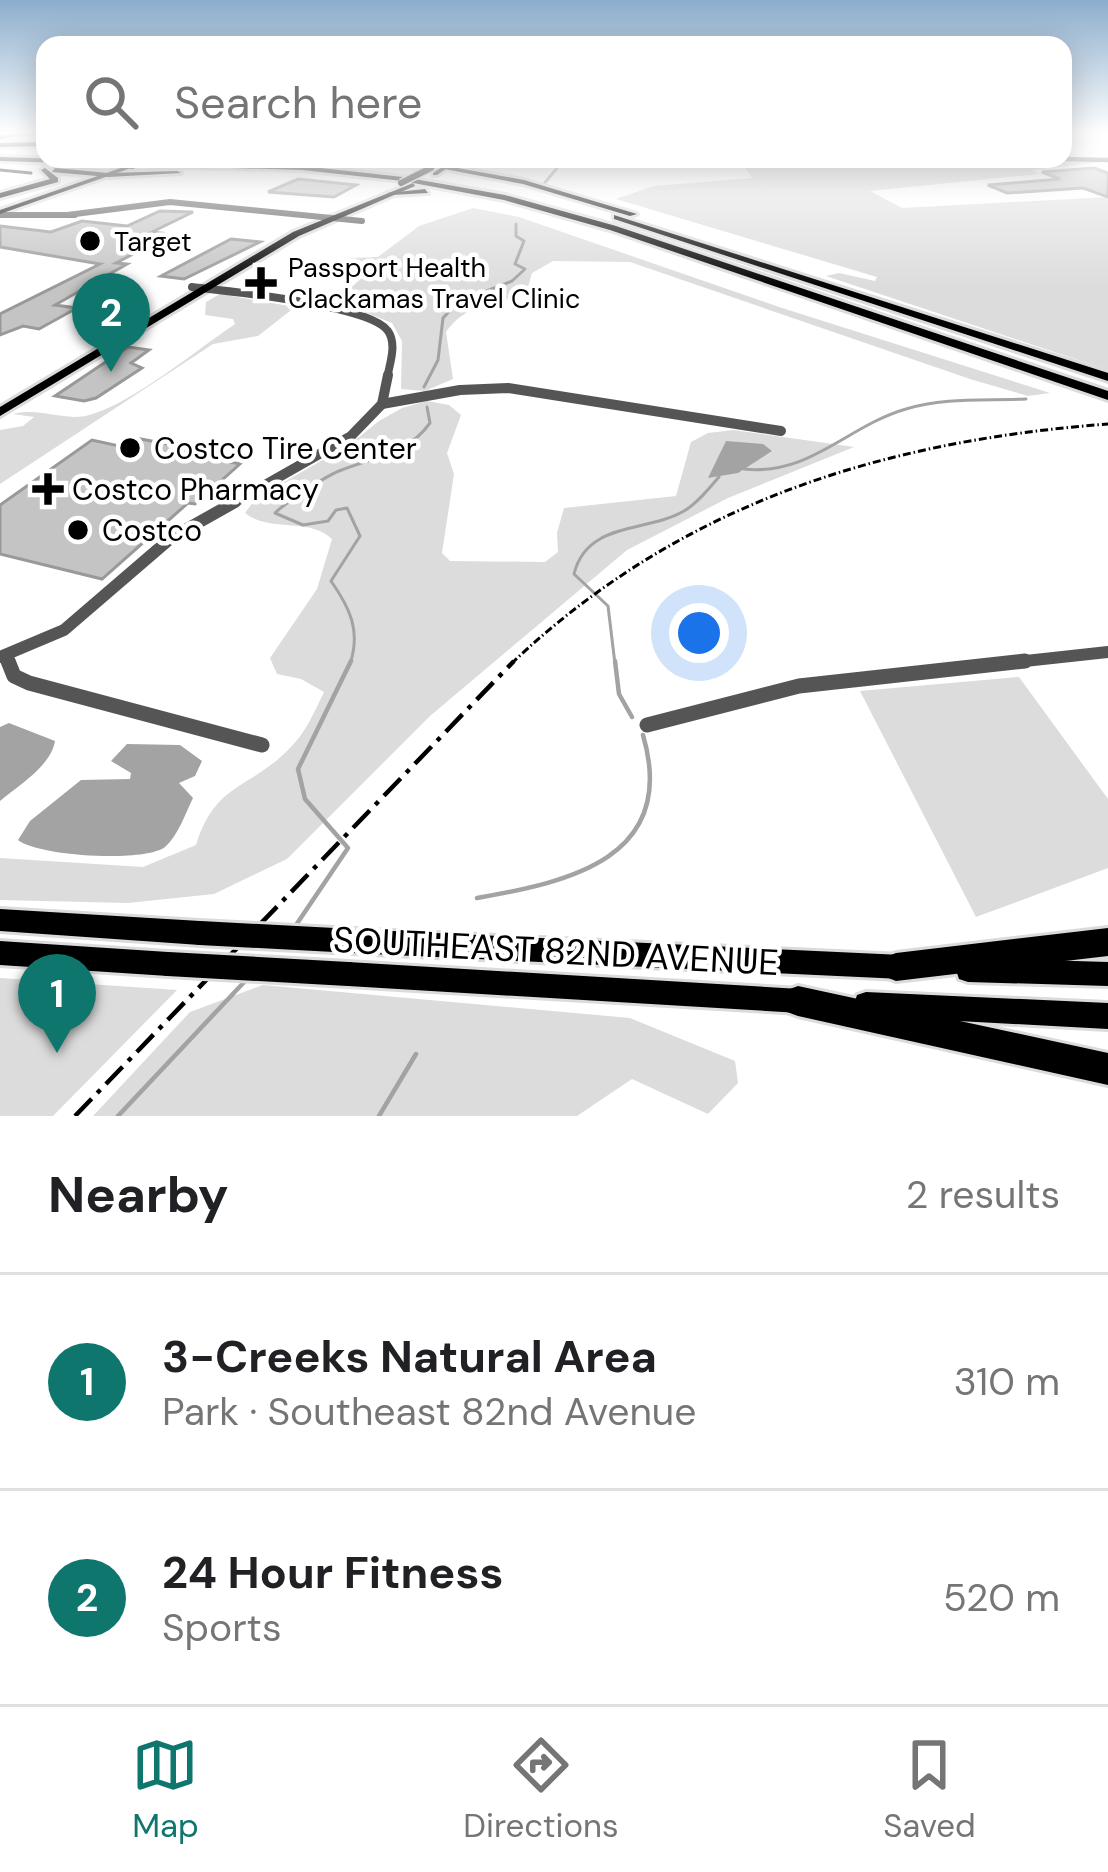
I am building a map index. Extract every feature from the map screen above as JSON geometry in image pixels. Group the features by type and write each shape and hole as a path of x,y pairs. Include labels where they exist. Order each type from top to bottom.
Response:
{"highway":[{"path":"0,196 41,184"},
{"path":"393,184 538,212 683,252"},
{"path":"395,184 536,206 1108,396"},
{"path":"484,184 544,196 1108,377"},
{"path":"531,184 800,276"},
{"path":"402,185 430,190"},
{"path":"896,967 1108,942"},
{"path":"798,1001 1108,1069"}],"main road":[{"path":"0,211 57,184"},
{"path":"0,211 73,184"},
{"path":"0,402 273,244 402,185"},
{"path":"0,412 198,288"},
{"name":"SOUTHEAST 82ND AVENUE","path":"0,920 372,942 1108,974"},
{"name":"SOUTHEAST 82ND AVENUE","path":"0,953 1108,1016"}],"street":[{"path":"0,211 67,215 176,202 362,221"},
{"path":"198,288 315,304 373,319 388,332 393,348 382,404 351,436 171,538 64,630 3,656 14,676 29,683 262,745"},
{"path":"382,404 460,390 508,388 781,431"},
{"path":"646,725 799,686 1108,652"}],"shaded area":[{"path":"939,184 870,191 902,208 1108,197 1108,370 826,276 839,273 875,281 877,277 616,199 654,186"},
{"path":"473,208 519,217 779,307 1050,393 1028,396 970,379 630,262 553,261 532,273 526,294 482,306 454,322 446,332 453,379 425,391 401,389 402,341 392,323 337,301 374,266 349,258 378,257 419,226"},
{"path":"220,294 295,307 258,336 213,344 0,484 0,430 23,426 34,417 13,414 80,417 124,400 235,324 233,319 205,315 206,302"},
{"path":"427,401 449,405 461,415 447,453 454,474 442,553 450,561 545,562 558,552 564,508 676,496 691,442 708,433 733,430 854,447 728,498 627,550 430,716 287,859 214,894 128,903 0,900 0,858 143,867 196,845 223,798 294,744 324,692 301,679 277,674 270,658 317,589 332,539 312,528 266,522 245,513 256,498 349,445 379,421"},
{"path":"726,441 763,444 772,451 738,473 708,478"},
{"path":"1019,677 1108,799 1108,868 976,917 860,691"},
{"path":"9,723 55,741 41,767 0,801 0,727"},
{"path":"127,744 180,745 202,761 195,776 179,783 193,798 165,847 136,855 91,855 46,850 18,840 30,821 81,780 130,779 131,773 111,761"},
{"path":"0,978 177,990 53,1116 0,1116"},
{"path":"263,985 630,1018 735,1061 738,1083 708,1114 632,1079 577,1116 93,1116 190,1012"}],"building":[{"path":"286,184 356,185 334,197 268,192"},
{"path":"1108,184 1108,197 1083,188 1007,193 988,185"},
{"path":"160,211 193,212 152,232 161,233 146,242 154,243 116,263 127,264 55,305 77,308 39,329 23,326 0,335 0,314 100,264 0,247 0,226 51,232 82,221 127,226"},
{"path":"231,239 260,242 184,279 161,276"},
{"path":"128,347 149,350 131,363 142,368 96,398 55,396"},
{"name":"Costco","path":"130,437 216,453 210,458 240,464 102,579 0,554 0,505 92,440 119,446"}],"waterway":[{"path":"424,387 438,360 443,318 458,302 512,281 525,269 515,264 524,241 516,236 516,224"},
{"path":"744,469 767,469 809,458 885,417 920,405 1026,399"},
{"path":"350,663 352,620 331,581 360,536 347,508 336,510 328,521 303,525 275,513 333,474 410,443 430,423 427,407"},
{"path":"615,664 608,606 574,574 581,557 604,537 684,511 719,477"},
{"path":"615,661 619,694 632,717"},
{"path":"294,928 348,848 305,799 298,769 350,663"},
{"path":"477,898 579,872 608,857 631,836 645,810 650,777 643,735"},
{"path":"118,1116 247,979"},
{"path":"379,1116 416,1054"}],"railway":[{"path":"512,663 576,608 643,561 787,490 943,446 1108,424"},
{"path":"75,1116 512,663"}],"place":[{"name":"Target","path":"90,241"},
{"name":"Passport Health Clackamas Travel Clinic","path":"261,283"},
{"name":"24 Hour Fitness","path":"111,372"},
{"name":"Costco Tire Center","path":"130,448"},
{"name":"Costco Pharmacy","path":"48,489"},
{"name":"Costco","path":"78,530"},
{"name":"3-Creeks Natural Area","path":"57,1053"}]}
